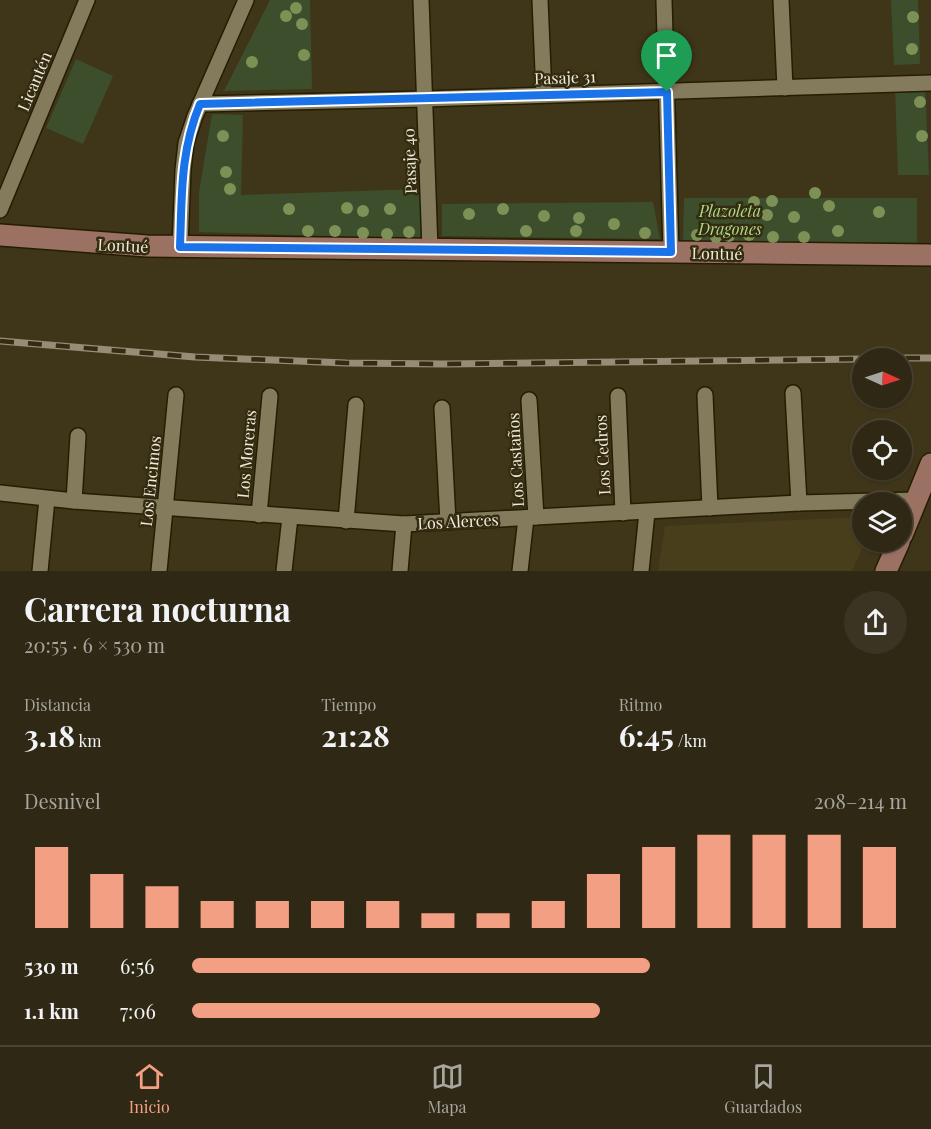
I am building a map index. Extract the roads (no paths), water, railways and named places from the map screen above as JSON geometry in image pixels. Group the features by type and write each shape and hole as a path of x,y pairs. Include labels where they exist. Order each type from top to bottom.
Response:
{"street":[{"name":"Licantén","path":"0,210 87,0"},
{"path":"180,247 184,156 190,129 246,0"},
{"name":"Pasaje 40","path":"421,0 430,249"},
{"path":"540,0 544,95"},
{"path":"664,0 671,252"},
{"path":"781,0 785,88"},
{"name":"Pasaje 31","path":"200,104 931,83"},
{"name":"Lontué","path":"0,236 114,245 180,247 931,255"},
{"path":"794,393 799,504"},
{"path":"705,394 710,508"},
{"name":"Los Encimos","path":"159,571 176,395"},
{"name":"Los Moreras","path":"259,515 270,396"},
{"name":"Los Cedros","path":"618,396 623,513"},
{"name":"Los Castaños","path":"520,571 531,518 529,400"},
{"path":"346,521 356,405"},
{"path":"442,408 448,522"},
{"path":"74,501 78,436"},
{"path":"912,510 930,469"},
{"name":"Los Alerces","path":"0,493 47,499 404,524 916,500"},
{"path":"40,571 47,499"},
{"path":"641,571 647,512"},
{"path":"284,571 290,517"},
{"path":"400,571 404,524"},
{"path":"886,571 895,552"}],"railway":[{"path":"0,341 195,357 346,363 852,359"},
{"path":"912,358 931,358"}],"park label":[{"name":"Plazoleta Dragones","path":"730,219"}]}
